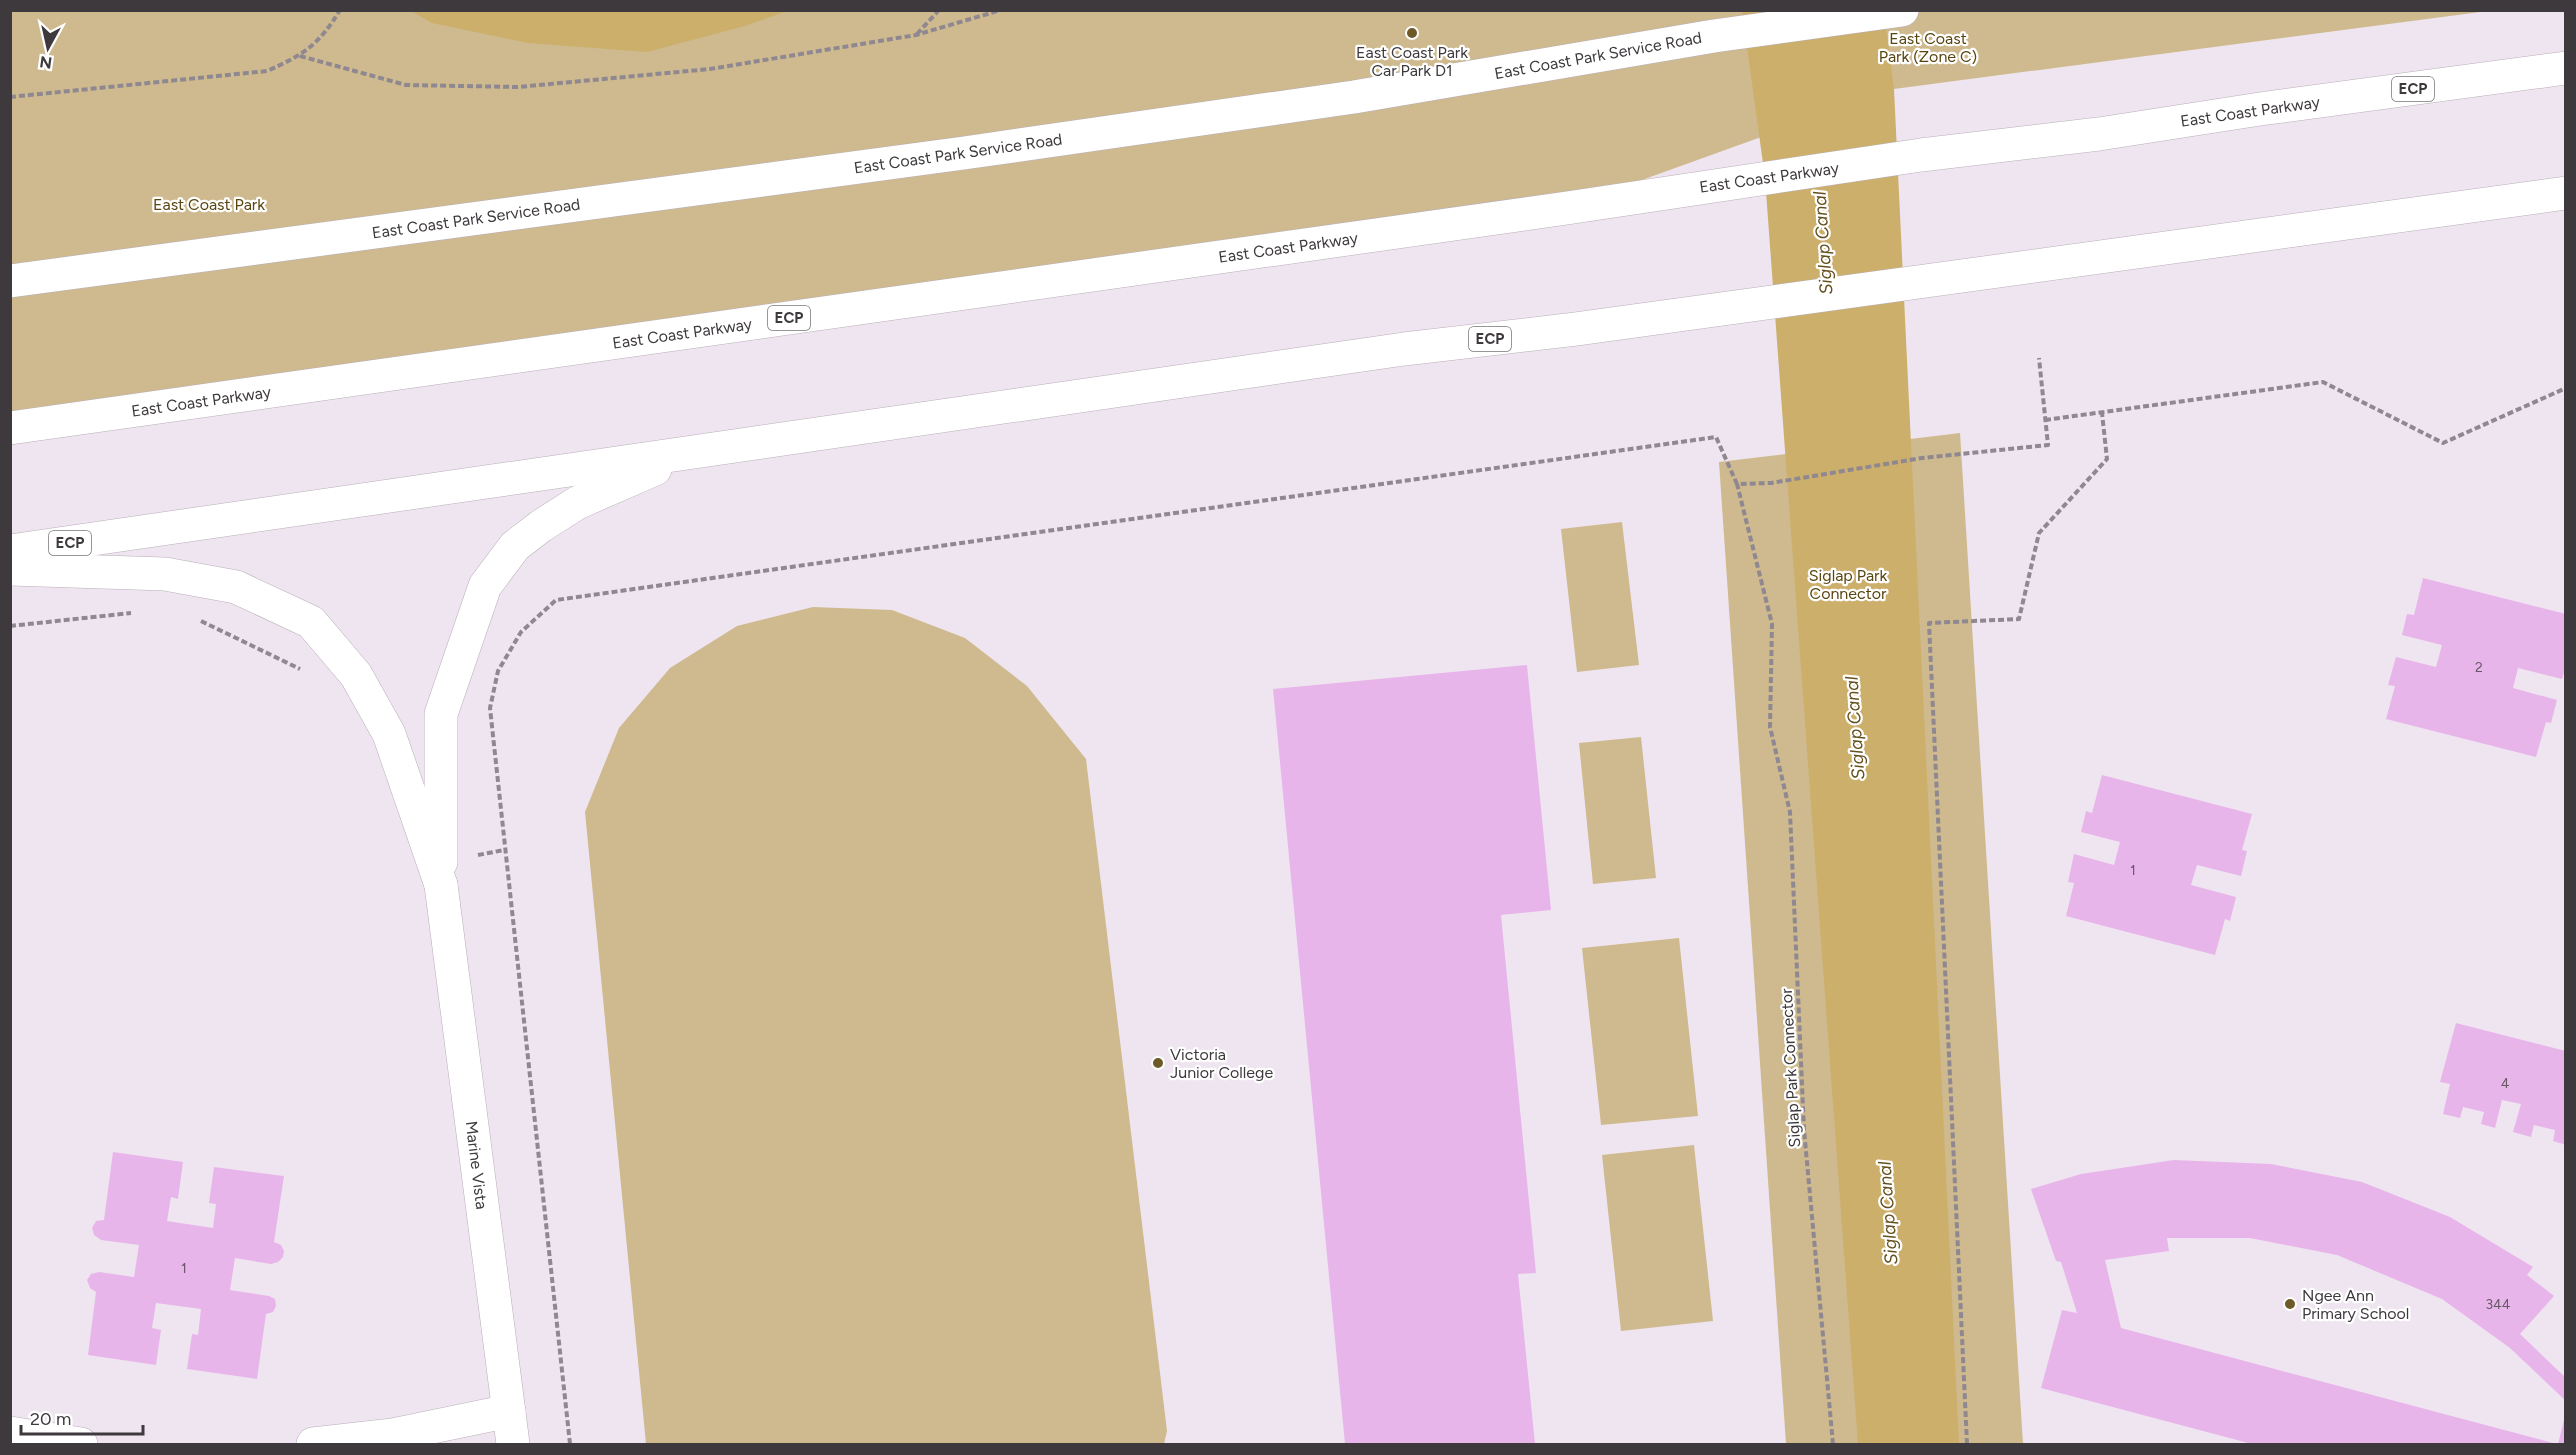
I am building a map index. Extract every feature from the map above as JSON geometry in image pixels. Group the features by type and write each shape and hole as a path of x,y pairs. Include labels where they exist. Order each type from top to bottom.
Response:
{"main road":[{"name":"East Coast Park Service Road","path":"10,281 952,154 1354,97 1714,36 1899,11"},
{"name":"East Coast Parkway","path":"10,428 1531,213 1921,155 2099,134 2260,109 2565,68"},
{"name":"ECP","path":"10,551 1404,349 1926,282 2565,193"},
{"path":"441,885 441,714 485,586 515,546 541,525 577,503 694,452"},
{"path":"10,569 165,574 236,587 311,622 356,675 389,734 441,885"},
{"name":"Marine Vista","path":"441,885 513,1444"},
{"path":"313,1444 393,1435 509,1411"},
{"path":"10,1433 81,1444"}],"path":[{"path":"10,97 267,71 300,56 326,32 340,10"},
{"path":"916,35 939,10"},
{"path":"300,56 406,85 518,87 710,69 916,35 1001,10"},
{"path":"1737,484 1772,483 1922,458 2048,445 2039,358"},
{"path":"2045,420 2323,382 2444,443 2565,388"},
{"path":"1967,1444 1929,623 2019,619 2039,533 2107,459 2102,412"},
{"name":"Siglap Park Connector","path":"570,1444 490,708 498,671 521,632 556,600 1716,437 1737,484 1772,624 1770,727 1790,812 1804,1130 1833,1444"},
{"path":"10,626 139,612"},
{"path":"195,618 308,672"}],"green space":[{"name":"East Coast Park","path":"10,11 2488,11 1894,89 1567,207 11,427"},
{"name":"Siglap Park Connector","path":"1960,433 2023,1444 1786,1444 1719,462"},
{"path":"1622,522 1639,665 1577,672 1561,529"},
{"path":"813,607 892,610 965,638 1027,686 1086,759 1167,1431 1164,1444 646,1444 585,812 619,728 670,668 737,626"},
{"path":"1641,737 1656,878 1593,884 1579,743"},
{"path":"1679,938 1698,1116 1601,1125 1582,948"},
{"path":"1694,1145 1713,1321 1621,1331 1602,1155"}],"water":[{"path":"411,11 787,11 745,26 647,52 528,43 432,23"},
{"name":"Siglap Canal","path":"1742,11 1884,11 1894,89 1959,1444 1858,1444 1765,178"}],"building":[{"path":"2423,578 2566,614 2566,666 2562,679 2518,668 2513,688 2557,700 2551,723 2546,722 2536,757 2386,719 2395,686 2388,685 2396,657 2436,667 2442,645 2402,635 2407,614 2414,615"},
{"path":"1527,665 1551,910 1501,915 1536,1273 1518,1274 1535,1444 1345,1444 1273,689"},
{"path":"2102,775 2252,814 2242,850 2247,851 2241,876 2197,865 2191,885 2236,897 2230,921 2225,919 2215,955 2066,916 2074,883 2068,882 2074,854 2114,865 2120,842 2081,832 2086,811 2092,813"},
{"path":"2456,1023 2566,1051 2566,1145 2553,1141 2555,1130 2534,1125 2531,1137 2513,1132 2521,1104 2502,1100 2495,1128 2481,1124 2484,1112 2463,1107 2460,1118 2443,1114 2450,1084 2440,1082"},
{"path":"113,1152 183,1162 178,1199 171,1197 167,1221 213,1228 216,1204 209,1203 214,1167 284,1176 274,1242 281,1245 284,1251 283,1257 271,1264 235,1258 230,1290 275,1299 276,1306 273,1312 266,1314 257,1379 187,1369 192,1334 198,1335 201,1309 156,1303 152,1328 161,1330 156,1365 88,1355 96,1292 90,1288 87,1280 91,1274 99,1272 134,1277 139,1245 101,1240 94,1235 92,1228 96,1221 104,1220"},
{"path":"2174,1160 2271,1164 2362,1182 2450,1217 2533,1267 2527,1275 2554,1296 2520,1334 2566,1378 2566,1401 2510,1348 2442,1299 2337,1255 2250,1238 2167,1238 2169,1251 2105,1260 2121,1328 2557,1444 2252,1444 2041,1388 2062,1310 2077,1313 2061,1262 2056,1261 2031,1189 2081,1174"},
{"path":"2565,1416 2566,1444 2558,1444"}],"place":[{"name":"East Coast Park Car Park D1","path":"1412,33"},
{"name":"Victoria Junior College","path":"1158,1063"},
{"name":"Ngee Ann Primary School","path":"2290,1304"}],"park label":[{"name":"East Coast Park (Zone C)","path":"1928,47"}]}
